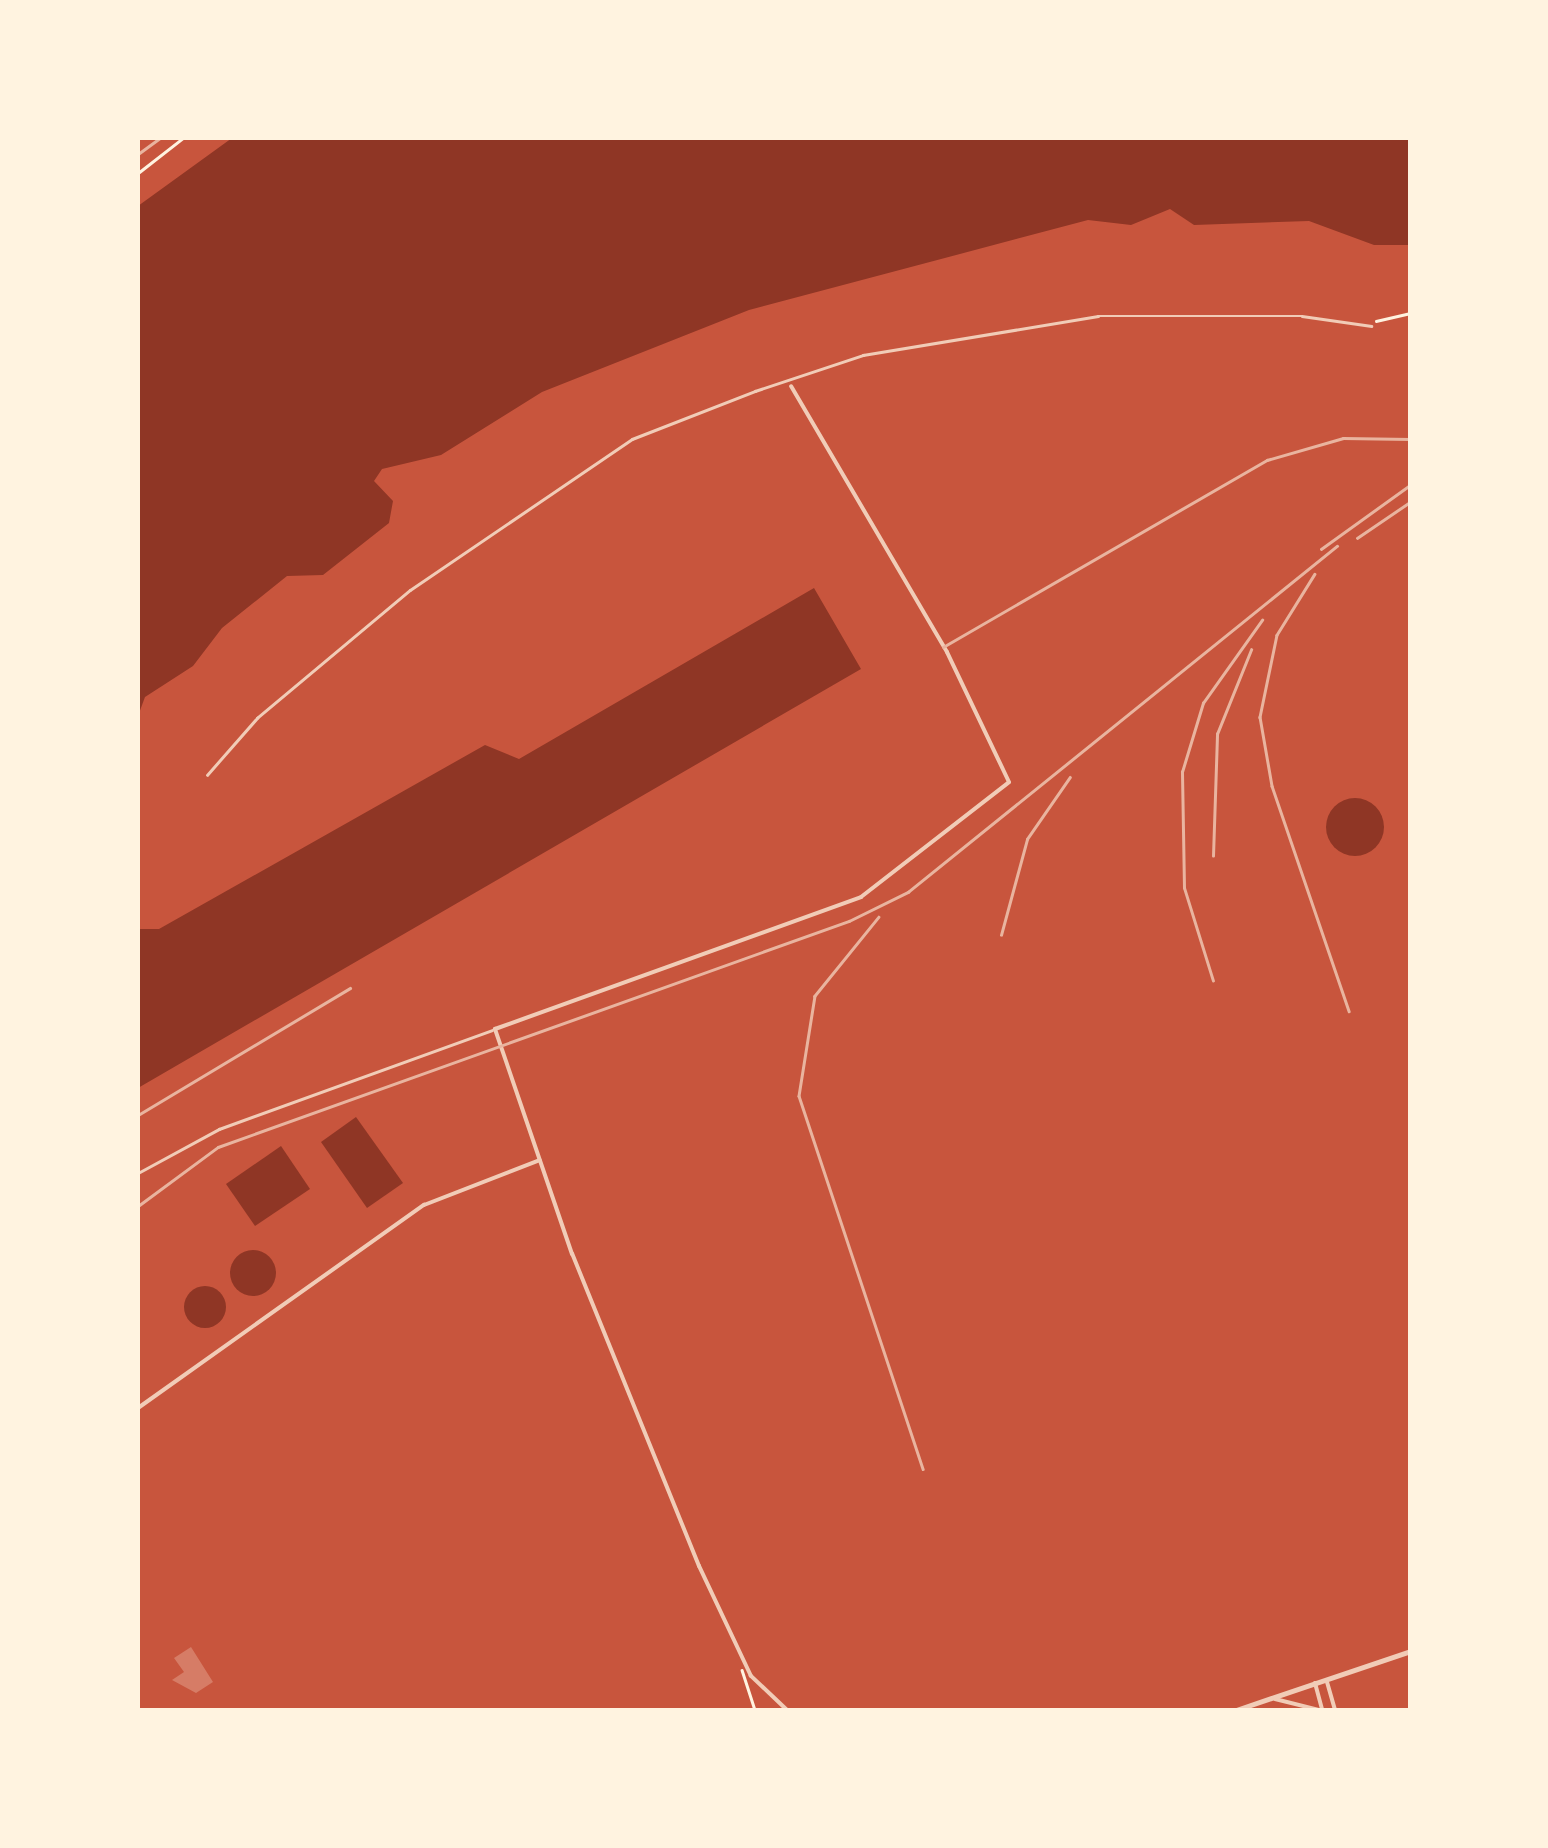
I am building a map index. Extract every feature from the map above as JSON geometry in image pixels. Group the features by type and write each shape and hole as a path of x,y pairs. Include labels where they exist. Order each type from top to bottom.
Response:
{"street":[{"path":"788,1710 744,1666 540,1160 495,1029 861,898 1004,788 1008,763 791,386"},
{"path":"138,1408 424,1205 540,1160"},
{"path":"1236,1710 1410,1651"},
{"path":"1326,1680 1335,1710"},
{"path":"1270,1699 1321,1710 1315,1683"}],"lane":[{"path":"207,775 270,706 410,590 632,440 791,386 798,376 863,355 1098,316 1282,315 1371,326"},
{"path":"138,1173 219,1129 495,1029"}],"path":[{"path":"138,173 183,138"},
{"path":"1371,326 1410,313"},
{"path":"744,1666 755,1710"}],"shaded area":[{"path":"232,138 1410,138 1410,245 1374,245 1309,221 1194,225 1170,209 1131,225 1088,220 749,310 542,392 441,455 382,469 374,481 393,501 389,523 323,575 287,576 222,628 193,666 145,697 138,716 138,206"},
{"path":"814,588 861,669 138,1088 138,929 159,929 485,745 519,759"},
{"path":"1355,798 1376,806 1384,827 1376,848 1355,856 1334,848 1326,827 1334,806"},
{"path":"356,1117 403,1183 367,1208 321,1142"},
{"path":"281,1146 310,1189 255,1226 226,1184"},
{"path":"253,1250 269,1257 276,1273 269,1289 253,1296 237,1289 230,1273 237,1257"},
{"path":"205,1286 220,1292 226,1307 220,1322 205,1328 190,1322 184,1307 190,1292"}],"building":[{"path":"191,1647 213,1682 196,1693 172,1680 184,1672 174,1658"}],"railway":[{"path":"138,154 160,138"},
{"path":"943,647 1267,460 1343,438 1410,439"},
{"path":"1321,549 1410,485"},
{"path":"1357,538 1410,502"},
{"path":"138,1206 218,1147 849,921 908,892 1337,546"},
{"path":"1315,574 1277,635 1260,717 1272,786 1349,1011"},
{"path":"1213,981 1184,888 1182,772 1203,703 1262,620"},
{"path":"1213,856 1217,734 1251,650"},
{"path":"1001,935 1027,839 1070,777"},
{"path":"879,917 815,996 799,1096 923,1469"},
{"path":"138,1115 350,988"}]}
